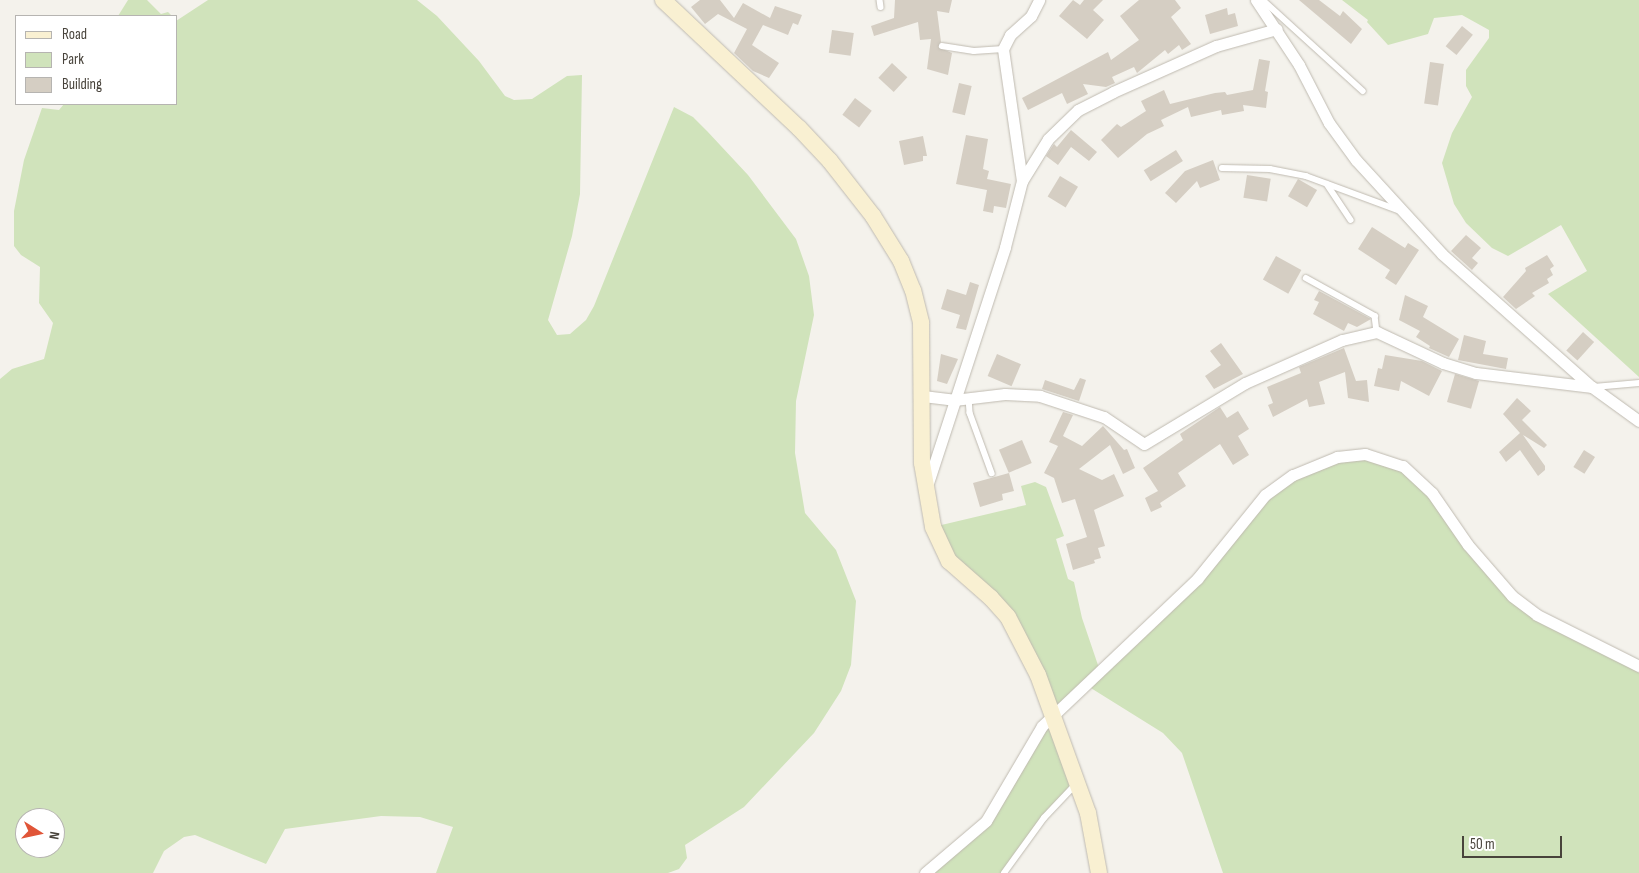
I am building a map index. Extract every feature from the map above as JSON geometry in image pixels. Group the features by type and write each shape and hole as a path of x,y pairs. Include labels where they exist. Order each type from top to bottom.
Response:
{"street":[{"path":"662,0 799,128 830,161 889,239 913,290 921,323 925,492 942,549 950,561 992,598 1008,617 1054,714 1088,813 1099,873"},
{"path":"1022,181 1003,49 1010,35 1031,16 1038,0"},
{"path":"1256,0 1276,29 1343,144 1442,254 1592,387 1639,421"},
{"path":"925,492 1005,247 1022,181 1048,139 1078,110 1216,46 1276,29"},
{"path":"923,396 954,400 1005,394 1040,396 1104,417 1144,444 1245,383 1342,340 1377,332 1443,363 1476,373 1592,387"},
{"path":"925,873 986,821 1030,742 1054,714 1197,579 1265,495 1317,463 1353,454 1391,460 1415,475 1432,493 1468,545 1512,596 1537,615 1639,666"}],"lane":[{"path":"880,0 881,7"},
{"path":"1263,0 1363,91"},
{"path":"942,46 974,50 1003,49"},
{"path":"1222,168 1288,172 1326,183 1405,213"},
{"path":"1326,183 1351,220"},
{"path":"1306,278 1375,316 1377,332"},
{"path":"1592,387 1639,383"},
{"path":"969,398 970,413 992,473"},
{"path":"1004,873 1044,818 1078,782"}],"green space":[{"path":"128,0 147,0 161,14 168,12 171,15 119,15"},
{"path":"208,0 417,0 437,16 479,61 505,96 514,100 532,99 567,76 582,75 580,194 572,236 548,320 557,335 570,334 586,320 594,306 674,107 693,117 748,175 796,239 809,276 814,315 796,401 795,453 805,513 836,550 856,601 851,665 841,691 814,733 744,807 685,845 687,858 679,869 668,873 436,873 453,827 420,817 381,816 285,829 266,864 195,835 184,837 164,851 153,873 0,873 0,379 12,369 44,359 53,323 39,303 40,267 21,255 14,246 14,211 24,160 42,108 59,110 63,105 178,105 178,20"},
{"path":"1342,0 1639,0 1639,377 1548,294 1587,271 1561,225 1508,256 1492,248 1466,223 1454,204 1442,163 1452,133 1472,97 1466,86 1466,70 1489,38 1489,30 1462,15 1434,18 1428,34 1388,45 1367,22 1368,20"},
{"path":"1353,455 1403,466 1512,596 1639,666 1639,873 1223,873 1182,753 1163,733 1086,685 1054,714 1022,643 949,561 933,527 1026,505 1021,486 1035,482 1046,487 1064,536 1056,539 1068,579 1074,582 1082,618 1100,671 1151,623 1277,485"},
{"path":"1054,714 1078,782 1062,796 1004,873 925,873 975,832"}],"building":[{"path":"700,0 720,0 734,18 743,3 770,18 775,6 802,15 798,25 793,23 788,35 763,25 752,45 779,63 769,78 753,71 734,53 747,29 718,14 705,24 691,7"},
{"path":"895,0 952,0 949,13 937,11 941,42 938,47 952,53 948,75 927,69 931,39 920,40 918,22 874,36 871,26 894,18"},
{"path":"1073,0 1080,5 1084,0 1103,0 1093,10 1104,20 1087,39 1059,16"},
{"path":"1139,0 1175,0 1181,8 1171,17 1191,44 1182,50 1179,45 1168,54 1165,50 1137,73 1134,67 1112,77 1115,83 1106,87 1083,84 1088,94 1067,104 1062,93 1028,110 1022,98 1108,52 1111,60 1139,40 1120,16"},
{"path":"1299,0 1319,0 1340,16 1343,11 1362,29 1351,44"},
{"path":"1227,8 1228,15 1235,13 1238,26 1210,34 1205,15"},
{"path":"1462,26 1473,35 1457,55 1446,46"},
{"path":"832,30 854,33 851,56 829,53"},
{"path":"1259,59 1270,61 1265,91 1268,92 1266,108 1243,105 1244,111 1222,115 1221,110 1191,117 1188,107 1161,120 1164,126 1147,134 1118,158 1101,140 1117,124 1121,127 1146,111 1141,101 1164,90 1170,104 1215,93 1225,92 1227,95 1253,90"},
{"path":"1430,62 1444,64 1438,106 1424,104"},
{"path":"892,63 907,77 894,92 878,78"},
{"path":"959,83 972,86 965,115 952,112"},
{"path":"855,98 872,111 859,127 842,115"},
{"path":"1071,130 1097,152 1089,161 1071,147 1058,165 1046,156 1054,144 1057,147"},
{"path":"966,135 988,139 983,169 989,171 987,179 1011,184 1006,208 994,206 993,213 983,211 987,190 956,184"},
{"path":"923,136 927,156 923,156 923,161 904,165 899,141"},
{"path":"1176,150 1183,161 1151,181 1144,170"},
{"path":"1213,160 1220,180 1200,188 1197,181 1176,203 1165,193 1185,171"},
{"path":"1247,175 1271,179 1267,201 1243,198"},
{"path":"1060,176 1078,187 1066,207 1048,197"},
{"path":"1298,179 1317,190 1307,207 1288,196"},
{"path":"1372,227 1405,248 1408,243 1419,250 1396,285 1385,278 1390,270 1358,249"},
{"path":"1466,235 1481,248 1472,258 1478,263 1472,270 1451,251"},
{"path":"1547,255 1554,266 1550,269 1553,275 1547,279 1549,283 1532,293 1535,296 1516,309 1503,297 1526,271 1525,268"},
{"path":"1276,256 1301,270 1288,294 1263,280"},
{"path":"970,282 979,285 966,330 956,328 960,315 941,309 947,289 966,295"},
{"path":"1319,291 1371,319 1357,327 1348,323 1344,331 1313,314 1319,302 1314,300"},
{"path":"1405,295 1428,306 1423,317 1459,339 1449,357 1429,348 1430,346 1416,337 1420,331 1399,320"},
{"path":"1583,332 1594,342 1577,361 1566,351"},
{"path":"1464,335 1486,341 1483,354 1508,358 1506,369 1458,360"},
{"path":"1221,343 1243,374 1214,389 1205,376 1221,365 1210,351"},
{"path":"1344,348 1356,381 1367,380 1369,402 1348,398 1345,372 1319,382 1325,404 1309,407 1307,399 1273,417 1268,405 1273,403 1267,387 1301,373 1299,367"},
{"path":"941,354 958,359 947,384 937,381"},
{"path":"997,354 1021,364 1012,386 988,376"},
{"path":"1385,355 1422,361 1442,371 1429,396 1401,381 1399,391 1374,386 1378,368 1382,369"},
{"path":"1455,374 1479,381 1471,409 1447,402"},
{"path":"1080,378 1086,380 1079,401 1042,389 1045,380 1074,390"},
{"path":"1517,398 1531,411 1522,420 1547,445 1544,448 1523,435 1545,466 1545,470 1538,476 1520,450 1506,462 1499,452 1520,433 1503,414"},
{"path":"1220,407 1227,418 1238,411 1249,429 1238,436 1249,455 1233,465 1220,444 1178,473 1186,486 1160,503 1162,507 1151,512 1145,498 1158,491 1143,468 1183,440 1180,434"},
{"path":"1063,412 1073,415 1063,436 1082,446 1103,426 1124,450 1127,449 1135,468 1123,474 1110,445 1079,469 1102,480 1114,474 1124,496 1094,510 1105,546 1098,548 1101,558 1094,560 1095,563 1073,570 1066,544 1087,537 1075,499 1062,503 1054,478 1044,473 1058,446 1049,442"},
{"path":"1022,440 1032,463 1009,473 999,450"},
{"path":"1584,450 1595,457 1584,474 1573,467"},
{"path":"1009,473 1014,491 1002,494 1003,500 980,507 973,483"}]}
